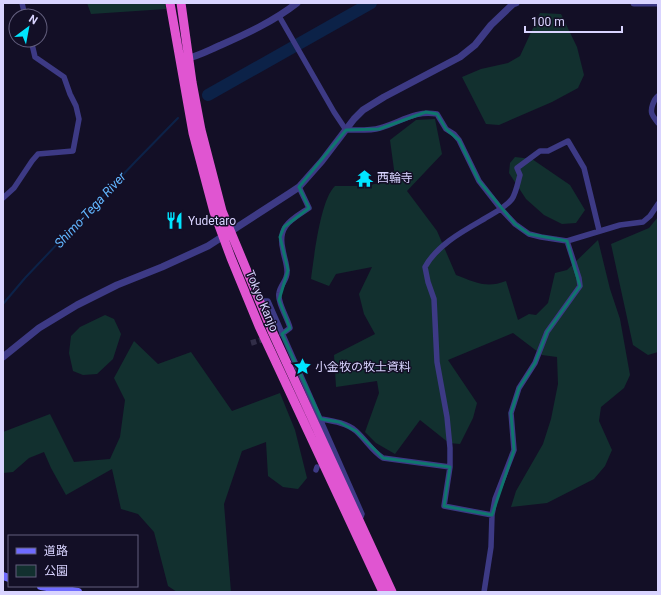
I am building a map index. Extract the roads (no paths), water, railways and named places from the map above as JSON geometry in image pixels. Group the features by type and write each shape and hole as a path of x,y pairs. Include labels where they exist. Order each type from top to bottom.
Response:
{"highway":[{"name":"Tokyo Kanjo","path":"170,3 222,211 231,258 259,326 299,398"},
{"name":"Tokyo Kanjo","path":"181,3 184,59"},
{"name":"Tokyo Kanjo","path":"227,234 259,301 299,398 357,523 392,592"},
{"name":"Tokyo Kanjo","path":"357,523 383,592"}],"main road":[{"path":"47,587 78,592"}],"street":[{"path":"184,59 258,28 279,16 296,3"},
{"path":"3,357 39,328 77,305 117,285 208,246 299,187 363,110 384,96 460,57 475,45 501,15 516,3"},
{"path":"634,3 658,4"},
{"path":"279,16 334,112 346,130"},
{"path":"3,198 14,188 38,154 73,151 79,119 76,106 64,77 35,57 32,48"},
{"path":"658,96 656,97 652,106 652,114 658,123"},
{"path":"346,130 379,129 426,112 437,114 446,129 454,134 459,140 479,181 500,209 515,224 529,234 541,237 568,241 599,230 643,222 650,216 658,204"},
{"path":"492,515 444,506 451,458 447,417 437,362 434,299 425,267 430,258 443,246 471,226 500,209 512,198 520,175 517,168 540,151 548,151 568,141 584,168 599,230"},
{"path":"282,334 290,328 279,300 279,292 287,279 288,270 280,237 284,227 309,208 299,187"},
{"path":"484,592 491,547 492,515 496,499 514,450 511,413 519,388 535,363 547,332 580,286 568,241"},
{"path":"259,301 268,301 321,419 362,514 357,523"},
{"path":"321,419 338,422 356,430 377,454 383,458 450,468"}],"waterway":[{"name":"Shimo-Tega River","path":"208,95 371,3"},
{"name":"Shimo-Tega River","path":"3,304 25,278 178,118"}],"tunnel":[{"path":"251,343 268,338"}],"place":[{"name":"西輪寺","path":"364,178"},
{"name":"Yudetaro","path":"175,221"},
{"name":"小金牧の牧士資料","path":"302,367"}]}
